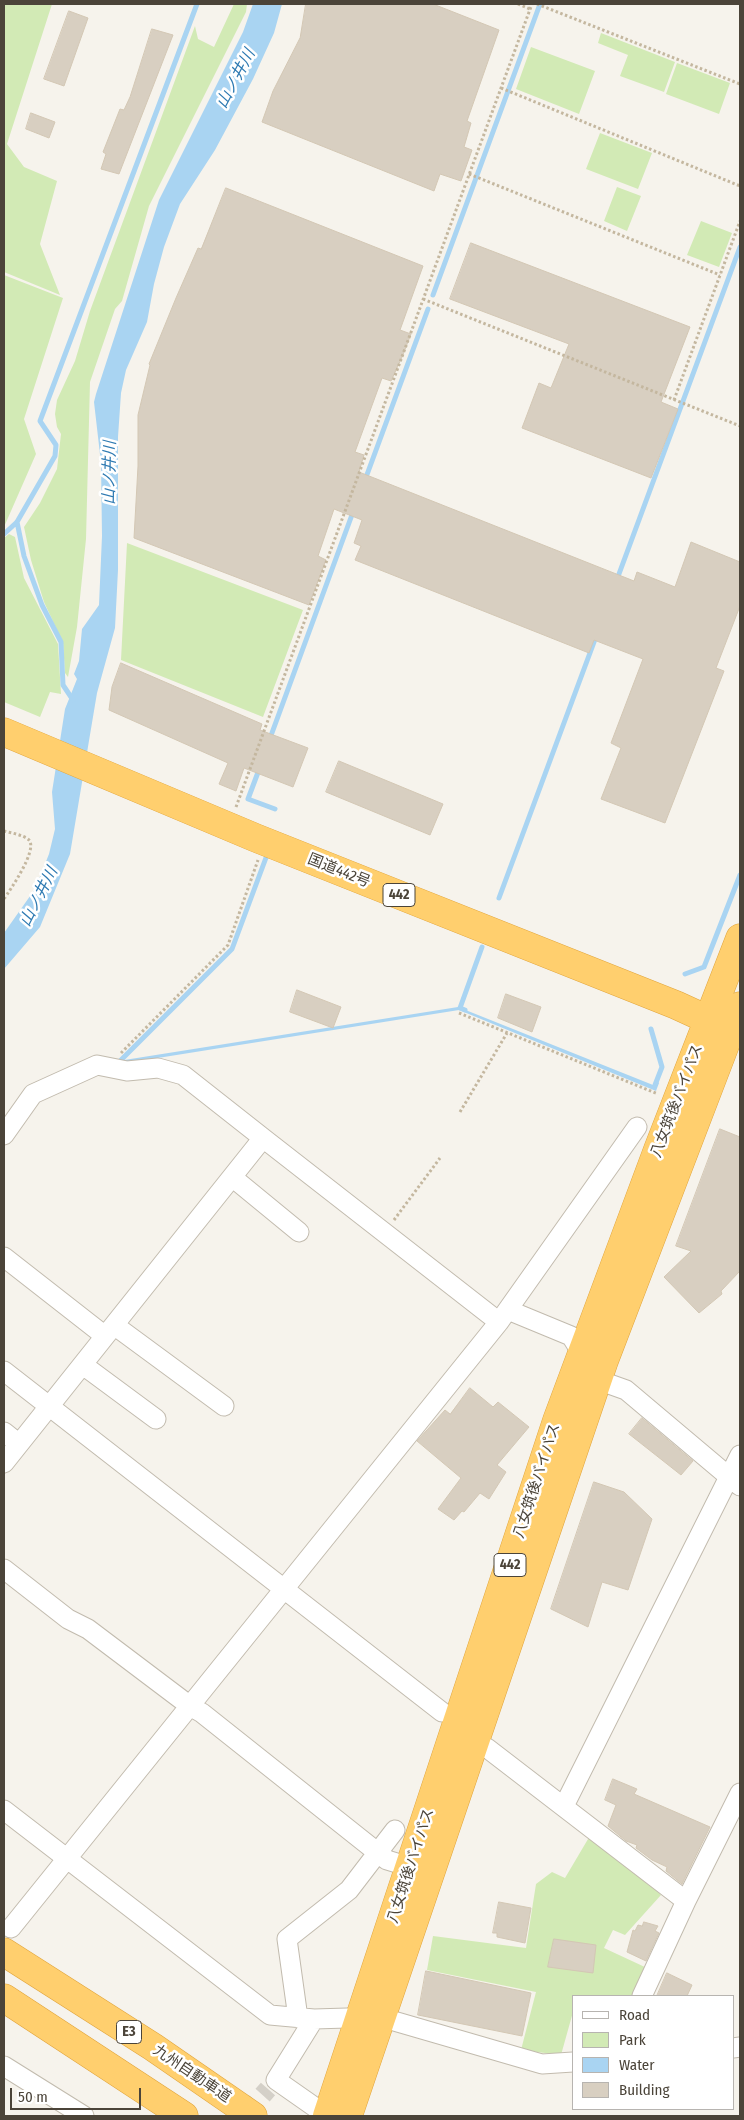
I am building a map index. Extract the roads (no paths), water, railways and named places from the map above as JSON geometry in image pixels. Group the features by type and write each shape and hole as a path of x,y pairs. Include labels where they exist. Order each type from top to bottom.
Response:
{"highway":[{"name":"国道442号","path":"4,732 227,826 730,1022"},
{"name":"八女筑後バイパス","path":"321,2112 370,2017 595,1364 730,1022 740,938"},
{"name":"八女筑後バイパス","path":"348,2116 370,2017 410,1867 557,1420 595,1364"},
{"name":"九州自動車道","path":"7,1940 153,2047 253,2116"},
{"name":"E3","path":"4,1998 184,2116"}],"street":[{"path":"4,1135 34,1094 97,1065 127,1071 158,1068 182,1075 384,1233 504,1316 572,1336 595,1364 735,1482"},
{"path":"7,1940 67,1860 504,1316 637,1127"},
{"path":"4,1463 263,1138"},
{"path":"232,1177 300,1232"},
{"path":"4,1257 224,1406"},
{"path":"82,1365 156,1419"},
{"path":"4,1371 442,1712"},
{"path":"4,1432 19,1444"},
{"path":"564,1806 735,1482 740,1456"},
{"path":"4,1568 68,1619 88,1629 202,1713 387,1860 410,1867"},
{"path":"488,1748 686,1901"},
{"path":"642,1995 686,1901 740,1793"},
{"path":"4,1810 270,2015 306,2018 370,2017 542,2064 572,2062"},
{"path":"321,2112 272,2084 306,2018 287,1939 349,1890 395,1830"},
{"path":"4,2066 84,2116"}],"water":[{"name":"山ノ井川","path":"253,4 282,4 274,33 253,79 215,150 180,204 164,247 154,284 147,322 126,370 121,393 118,437 118,570 115,628 97,693 70,854 40,927 4,969 4,933 35,889 49,854 55,829 52,792 65,709 77,679 74,674 79,661 82,629 99,605 102,536 101,463 94,402 96,394 159,200 243,32"},
{"path":"458,1007 653,1085 657,1081 659,1083 656,1091 459,1010 120,1064 118,1061"}],"waterway":[{"path":"4,534 17,522 55,456 56,445 40,421 197,4"},
{"path":"433,295 540,4"},
{"path":"616,582 740,247"},
{"path":"365,480 428,309"},
{"path":"269,741 353,512"},
{"path":"17,522 24,556 42,605 61,642 63,685 73,700"},
{"path":"499,898 597,634"},
{"path":"260,767 248,799 275,809"},
{"path":"120,1061 232,949 267,855"},
{"path":"685,974 704,967 740,875"},
{"path":"465,1010 460,1008 482,947"},
{"path":"651,1029 662,1067 655,1085"}],"tunnel":[{"path":"244,2116 268,2089"}]}
